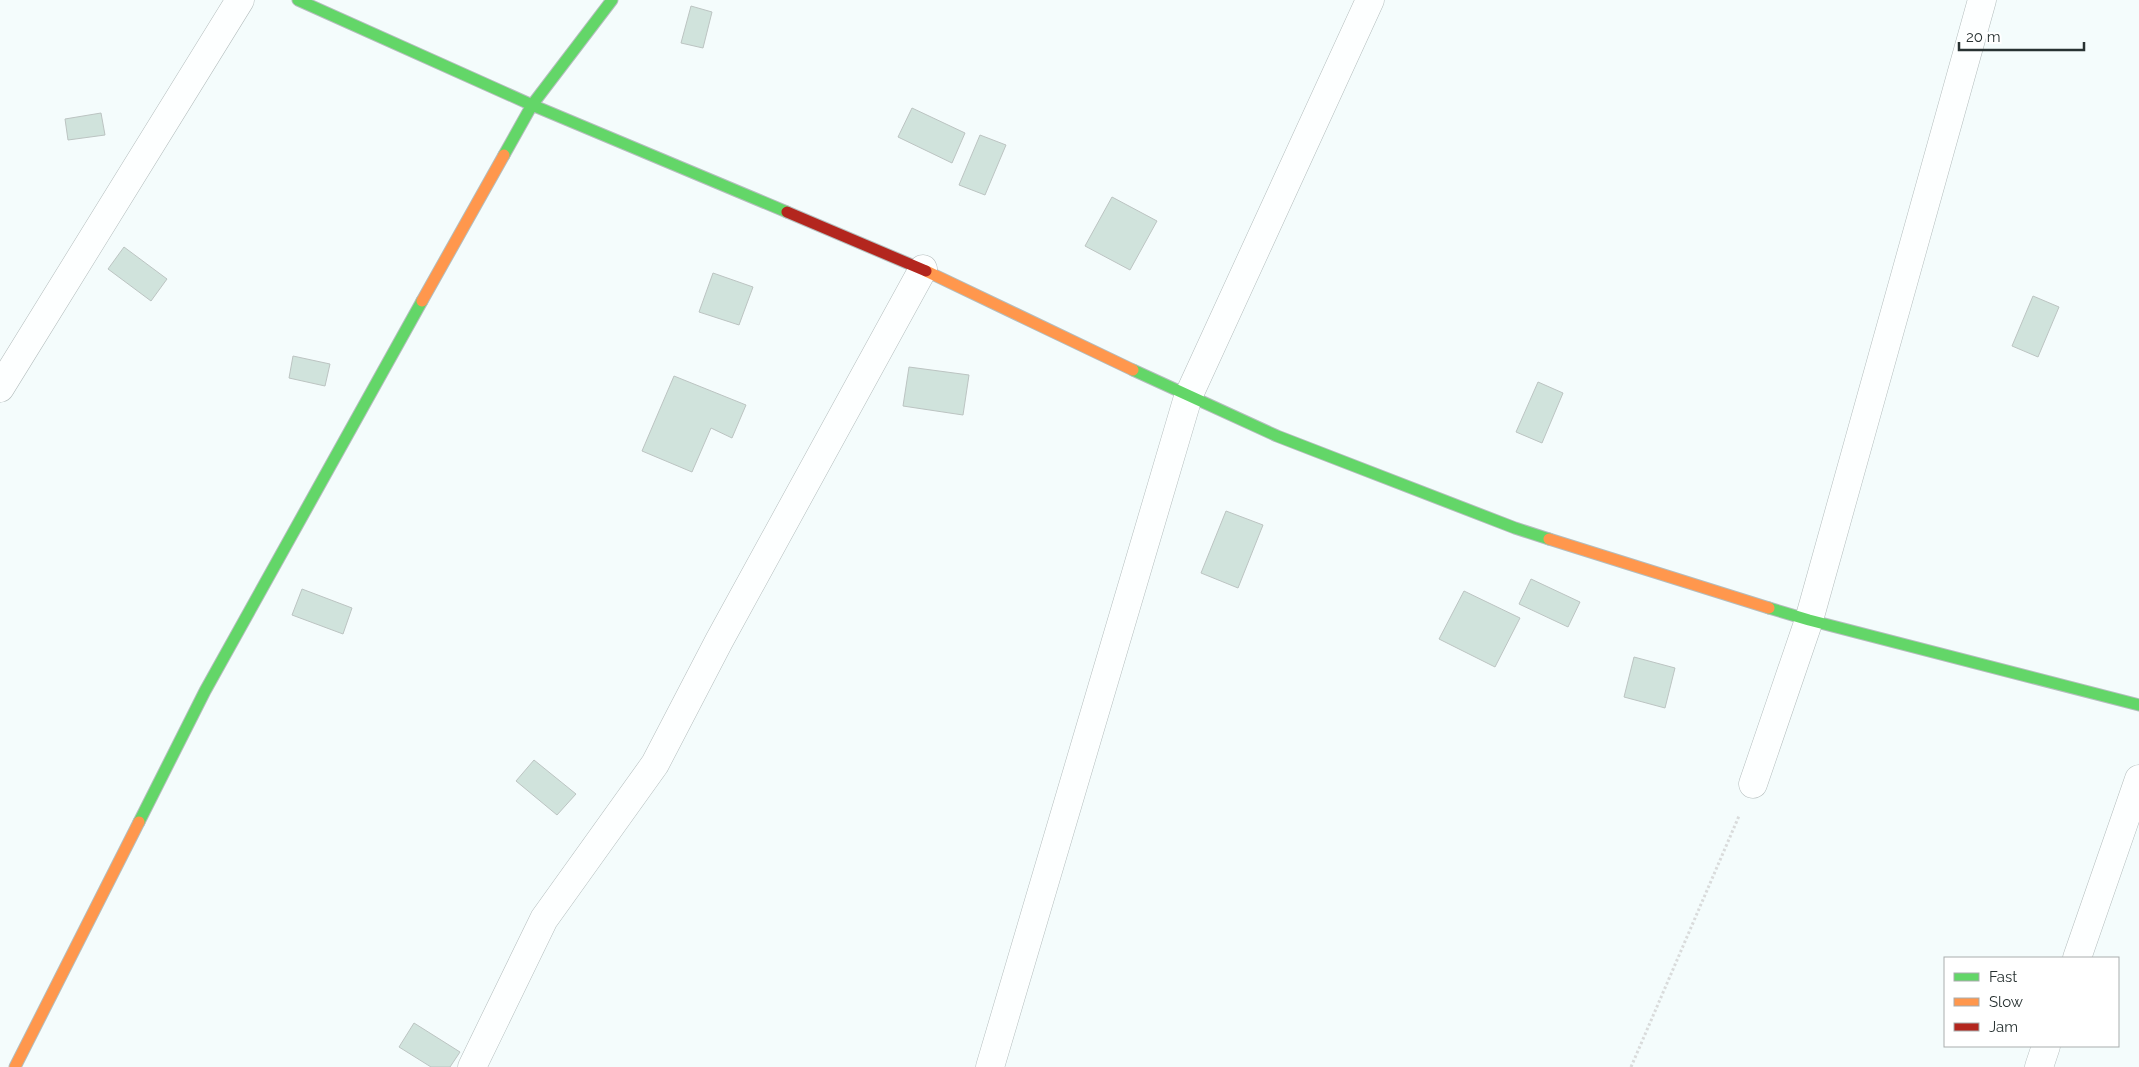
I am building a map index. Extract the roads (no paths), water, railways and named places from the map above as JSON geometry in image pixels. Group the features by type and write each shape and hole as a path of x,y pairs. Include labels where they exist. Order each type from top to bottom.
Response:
{"main road":[{"path":"298,0 532,105 923,268 1188,397 1276,436 1515,528 1809,620 2139,705"},
{"path":"15,1067 206,691 532,105 612,0"}],"street":[{"path":"0,388 240,0"},
{"path":"990,1067 1188,397 1370,0"},
{"path":"1753,784 1809,620 1982,0"},
{"path":"472,1067 544,919 655,764 719,641 923,268"},
{"path":"2077,957 2139,779"},
{"path":"2039,1067 2046,1047"}]}
